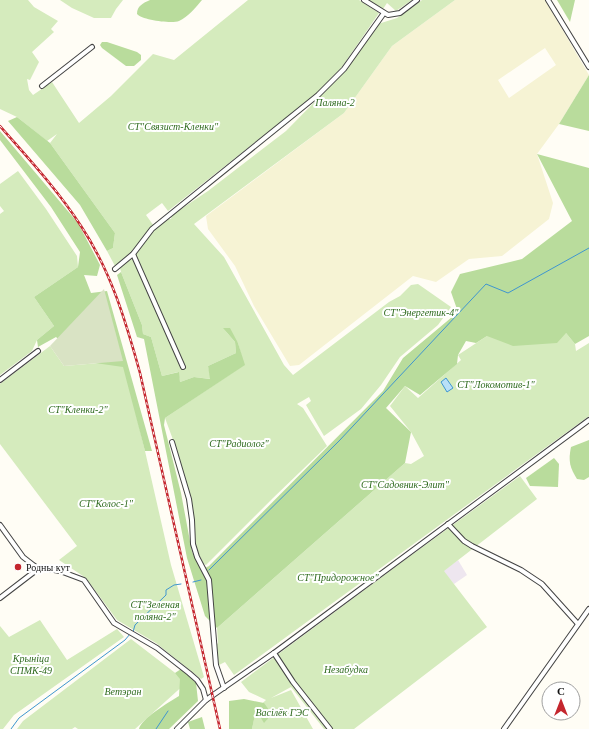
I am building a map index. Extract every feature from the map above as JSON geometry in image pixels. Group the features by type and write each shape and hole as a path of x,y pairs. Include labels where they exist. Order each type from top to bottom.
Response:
{"street":[{"path":"364,0 388,15 400,13 417,0"},
{"path":"548,0 589,67"},
{"path":"115,269 133,254 152,229 318,95 344,69 384,12"},
{"path":"42,86 92,47"},
{"path":"133,254 184,366"},
{"path":"0,380 38,351"},
{"path":"177,729 206,700 274,653 589,420"},
{"path":"172,442 188,499 192,520 193,544 197,557 209,580 216,665 224,688"},
{"path":"448,524 464,541 521,570 542,584 578,624"},
{"path":"0,525 22,556 36,567 60,571 84,580 114,623 157,648 189,673 197,680 203,689 206,700"},
{"path":"0,598 34,572 36,567"},
{"path":"504,729 589,609"},
{"path":"274,653 293,682 330,729"}],"shaded area":[{"path":"455,0 545,0 589,75 559,124 537,154 553,203 549,219 502,256 469,259 436,282 413,276 299,365 290,366 254,306 235,266 208,229 206,216 344,113 392,46","holes":["545,48 556,65 509,98 498,80"]},
{"path":"458,560 467,575 454,584 443,571"}],"green space":[{"path":"0,0 28,0 34,7 58,21 51,29 54,32 32,52 39,62 30,80 27,79 29,90 33,95 52,82 79,123 111,96 153,54 174,60 248,0 359,0 379,13 342,67 316,94 168,211 162,203 146,215 156,229 167,219 171,219 172,215 208,191 286,131 345,71 378,24 397,18 422,0 455,0 392,46 344,113 194,224 224,257 284,365 293,375 389,302 400,296 411,285 418,284 451,307 438,325 400,357 381,385 361,409 324,436 306,405 311,401 309,397 297,404 303,408 327,446 206,565 197,551 191,501 165,418 244,365 238,343 223,328 235,342 236,353 208,366 211,379 194,377 180,382 178,372 162,376 151,337 143,334 142,325 119,264 115,266 107,251 113,248 115,233 50,143 57,134 47,141 17,117 0,109"},
{"path":"60,0 123,0 111,18 94,18 72,8"},
{"path":"150,0 202,0 186,17 179,21 170,22 151,20 137,14 139,7"},
{"path":"368,0 412,0 396,11 387,3 383,9"},
{"path":"557,0 575,0 570,22"},
{"path":"102,42 107,42 137,52 141,55 141,60 134,66 126,66 102,48 100,45"},
{"path":"589,75 589,131 559,124"},
{"path":"17,117 50,143 115,233 113,248 107,251 80,205 8,121"},
{"path":"0,131 78,223 100,265 97,276 84,275 91,293 107,291 152,451 145,451 123,367 81,361 56,337 38,347 37,340 54,326 34,297 78,267 80,252 51,207 0,140"},
{"path":"537,154 589,168 589,336 575,344 566,333 557,343 513,346 487,336 476,343 466,341 458,355 457,364 420,395 405,386 386,408 411,432 405,463 217,628 205,616 187,558 144,339 137,337 117,275 121,272 142,325 143,334 151,337 162,376 179,372 180,382 194,377 210,379 208,366 236,353 235,342 223,328 230,328 238,343 245,365 165,418 164,425 181,493 192,552 201,570 209,566 383,391 403,358 458,312 451,292 460,274 522,259 572,221"},
{"path":"18,171 46,209 77,256 78,267 34,297 54,326 37,340 32,351 0,375 0,214 4,211 0,206 0,184"},
{"path":"104,289 123,361 64,366 50,346"},
{"path":"566,333 575,344 576,351 589,343 589,416 234,675 225,662 219,665 216,645 218,643 217,628 405,463 411,464 424,456 411,432 390,406 405,386 418,398 461,360 458,355 487,336"},
{"path":"50,346 64,366 123,361 171,565 204,677 201,679 156,643 117,620 86,578 59,560 77,546 0,444 0,384"},
{"path":"589,440 589,477 584,480 577,479 570,464 571,447"},
{"path":"554,458 559,464 558,487 530,486 526,478"},
{"name":"Незабудка","path":"520,476 537,499 444,571 487,627 354,729 324,729 291,687 271,698 291,690 313,729 252,729 256,709 266,700 249,692 241,682"},
{"name":"Крыніца СПМК-49","path":"40,620 67,660 117,629 124,637 14,715 3,729 0,729 0,626 9,637"},
{"name":"Ветэран","path":"131,639 187,682 135,729 78,729 75,727 72,729 17,729 23,721"},
{"path":"181,669 196,683 198,701 169,729 139,729 145,720 162,706 179,696 180,679 175,673"},
{"path":"244,699 264,703 272,714 264,723 256,710 252,729 229,729 229,701"},
{"path":"202,717 205,729 190,729 188,722"}],"water":[{"path":"446,378 453,388 447,392 441,382"}],"waterway":[{"path":"209,570 339,441 486,284 508,293 589,248"},
{"path":"193,582 201,580"},
{"path":"133,632 135,625 166,595 166,590 174,585 181,584"},
{"path":"11,729 19,718 125,640 130,634"},
{"path":"156,729 168,711"}],"railway":[{"path":"0,126 42,174 63,200 81,226 101,261 123,316 140,373 220,729"}],"place":[{"name":"Родны кут","path":"18,567"}],"park label":[{"name":"Паляна-2","path":"335,102"},
{"name":"СТ\"Связист-Кленки\"","path":"173,126"},
{"name":"СТ\"Энергетик-4\"","path":"421,312"},
{"name":"СТ\"Локомотив-1\"","path":"496,384"},
{"name":"СТ\"Кленки-2\"","path":"78,409"},
{"name":"СТ\"Радиолог\"","path":"239,443"},
{"name":"СТ\"Садовник-Элит\"","path":"405,484"},
{"name":"СТ\"Колос-1\"","path":"106,503"},
{"name":"СТ\"Придорожное\"","path":"338,577"},
{"name":"СТ\"Зеленая поляна-2\"","path":"155,610"},
{"name":"Васілёк ГЭС","path":"282,712"}]}
